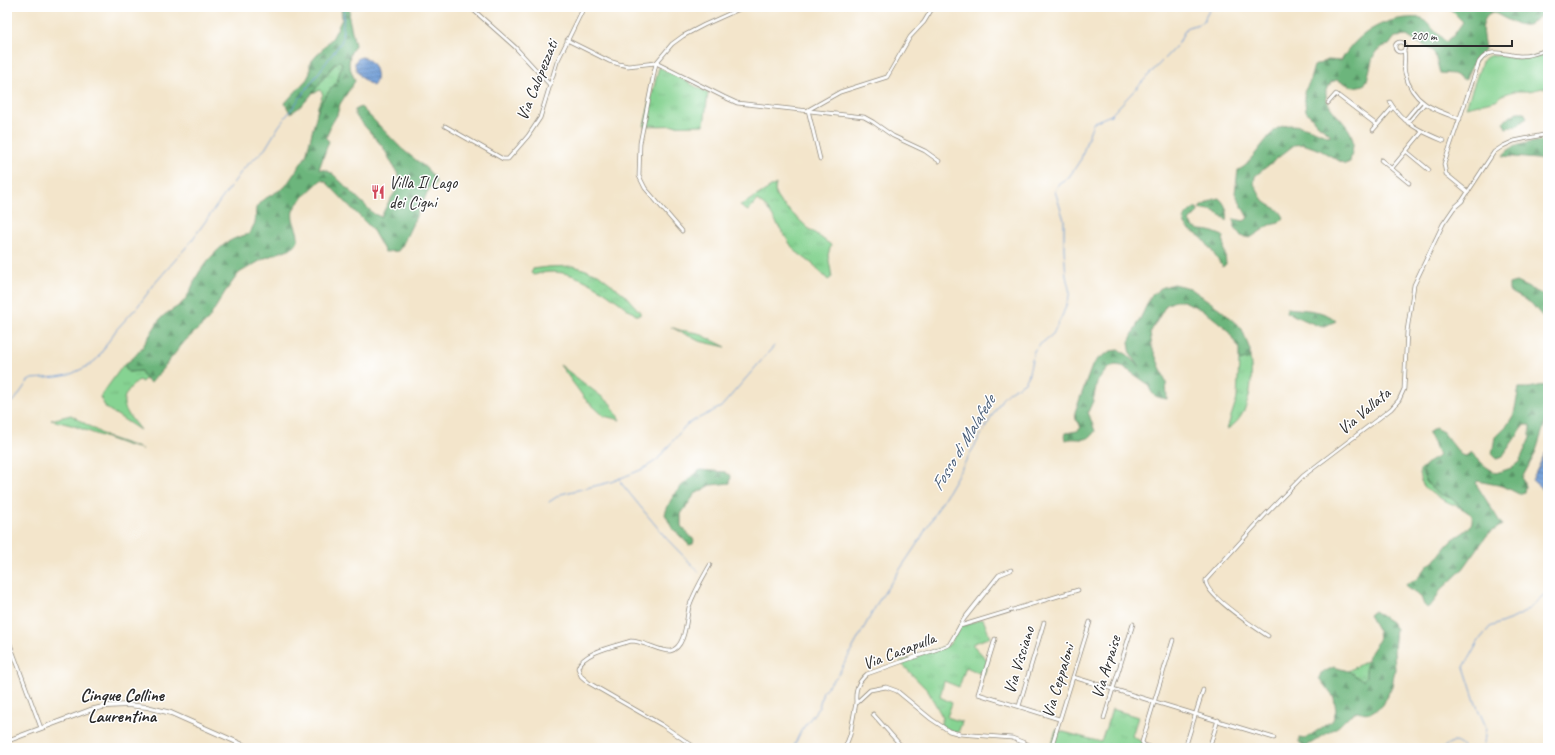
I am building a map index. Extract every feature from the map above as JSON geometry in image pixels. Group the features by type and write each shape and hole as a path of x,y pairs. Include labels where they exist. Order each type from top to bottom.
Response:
{"main road":[{"path":"7,741 80,713 103,707 123,705 141,706 171,713 250,748"}],"street":[{"path":"470,7 515,47 550,85"},
{"name":"Via Calopezzati","path":"445,126 503,159 506,159 528,136 538,121 543,110 558,62 567,40 584,7"},
{"path":"682,231 645,188 639,176 640,143 656,63 672,44 683,36 704,24 744,7"},
{"path":"808,110 843,90 887,77 910,37 922,24 933,7"},
{"path":"567,40 609,61 619,64 628,66 656,63 724,98 737,103 808,110 868,119 890,134 925,151 939,160"},
{"path":"1468,192 1446,174 1444,167 1478,65 1485,56 1490,53 1497,52 1517,56 1536,54 1548,49"},
{"path":"1404,51 1406,76 1412,89 1421,101 1433,109 1460,119"},
{"path":"1328,103 1336,94 1377,125"},
{"path":"1404,120 1421,101"},
{"path":"1390,102 1404,120 1422,132 1444,141"},
{"path":"1408,122 1424,104"},
{"path":"1373,130 1393,107"},
{"path":"808,110 820,159"},
{"path":"1392,168 1422,132"},
{"name":"Via Vallata","path":"1268,636 1223,604 1206,585 1206,580 1264,516 1303,476 1375,422 1400,400 1405,382 1407,331 1412,292 1415,281 1446,218 1468,192 1494,152 1514,141 1548,134"},
{"path":"1406,151 1429,170"},
{"path":"1381,160 1409,183"},
{"path":"696,748 662,724 589,683 581,676 578,668 580,662 587,656 630,642 638,642 668,651 676,648 686,628 689,609 694,595 710,565"},
{"name":"Via Casapulla","path":"845,748 850,735 856,703 856,686 859,681 867,674 947,647 953,641 960,626 999,575 1011,570"},
{"path":"960,626 1078,590"},
{"name":"Via Visciano","path":"1019,706 1044,622"},
{"name":"Via Ceppaloni","path":"1051,748 1090,622"},
{"name":"Via Arpaise","path":"1104,718 1132,624"},
{"path":"7,636 41,728"},
{"path":"995,639 978,694 1059,719"},
{"path":"1154,748 1144,745 1142,742 1173,640"},
{"path":"1073,677 1274,738"},
{"path":"856,703 871,690 878,687 889,687 901,694 931,719 949,731 960,734 1016,739 1035,748"},
{"path":"1185,748 1203,690"},
{"path":"873,714 903,748"},
{"path":"1209,748 1218,720"}],"green space":[{"path":"341,7 350,7 349,18 355,45 350,54 349,65 355,81 340,104 337,115 331,125 326,138 329,141 319,169 326,170 333,174 374,214 381,217 388,203 402,182 383,147 355,115 355,110 361,107 402,149 426,168 435,178 436,183 429,189 402,246 398,251 385,252 372,229 325,181 321,180 301,199 293,211 293,221 298,234 297,243 294,247 265,258 239,273 225,292 208,320 185,341 151,383 145,379 141,371 128,372 124,364 130,361 140,350 160,319 185,300 197,276 215,252 235,238 249,234 255,223 256,208 261,201 285,187 306,156 317,113 322,101 337,82 342,63 339,61 332,67 298,109 290,113 285,103 307,79 310,73 310,63 333,37 342,19"},
{"path":"1448,7 1548,7 1548,10 1530,24 1526,25 1521,25 1492,12 1485,20 1482,29 1485,49 1472,66 1465,80 1454,74 1440,73 1433,52 1407,36 1395,37 1389,45 1381,47 1373,57 1367,80 1364,85 1353,87 1337,80 1331,82 1326,90 1326,97 1332,109 1346,125 1352,137 1353,146 1350,162 1345,164 1320,150 1303,144 1294,145 1255,176 1254,184 1261,197 1264,201 1278,210 1284,218 1279,223 1270,225 1250,238 1241,236 1234,226 1234,219 1244,221 1248,218 1235,193 1238,170 1246,165 1269,136 1278,128 1297,125 1328,136 1331,135 1317,124 1306,111 1304,92 1309,83 1314,66 1328,60 1341,61 1348,50 1365,33 1386,22 1397,19 1422,18 1446,42 1453,36 1463,22"},
{"path":"1548,51 1548,87 1529,91 1514,91 1502,95 1496,100 1466,107 1482,62 1485,58 1496,55 1518,59 1527,58 1540,55"},
{"path":"339,61 342,63 337,82 322,101 317,113 323,94 320,90 312,93 331,68"},
{"path":"659,67 708,93 704,125 644,126"},
{"path":"1517,112 1524,112 1527,118 1516,126 1506,128 1503,122"},
{"path":"1548,140 1548,160 1503,156 1507,151 1517,146"},
{"path":"776,184 776,196 780,202 808,228 831,245 828,255 832,277 828,280 815,266 794,250 767,208 757,200 748,211 740,206"},
{"path":"1219,198 1226,208 1227,221 1215,212 1201,210 1200,207 1214,199"},
{"path":"1194,208 1197,208 1198,212 1189,221 1195,228 1214,232 1223,236 1226,264 1223,267 1203,239 1188,228 1184,222 1187,214"},
{"path":"574,266 598,274 624,294 640,312 640,315 636,315 601,290 575,276 548,272 534,275 531,273 533,269"},
{"path":"1516,282 1548,297 1548,323 1531,303 1509,291 1509,284"},
{"path":"1173,284 1190,288 1220,309 1242,329 1250,350 1250,358 1239,361 1239,349 1227,329 1206,312 1184,301 1175,301 1166,305 1150,333 1152,347 1166,382 1167,399 1154,395 1148,384 1122,366 1115,365 1107,369 1097,382 1093,401 1088,412 1095,431 1092,435 1085,439 1066,440 1064,436 1066,433 1077,431 1081,428 1076,420 1075,412 1092,366 1098,359 1111,351 1119,350 1128,355 1140,367 1131,355 1129,342 1151,296 1161,288"},
{"path":"1287,308 1320,312 1336,321 1325,326 1316,325 1286,312"},
{"path":"671,327 698,333 726,347 699,341"},
{"path":"1250,358 1251,387 1249,398 1241,416 1235,424 1227,429 1237,398 1239,361"},
{"path":"124,364 128,372 141,371 145,379 142,382 139,380 131,387 126,393 124,399 126,410 140,430 106,408 100,397"},
{"path":"560,365 610,403 620,420 604,416 585,399"},
{"path":"1548,384 1548,418 1546,420 1535,454 1522,478 1525,486 1524,492 1519,494 1503,486 1477,481 1476,484 1502,525 1488,534 1463,569 1440,591 1433,603 1427,608 1421,597 1407,588 1405,584 1417,579 1429,564 1434,562 1449,542 1469,527 1472,520 1472,515 1451,498 1436,493 1425,480 1422,472 1424,467 1439,455 1428,433 1435,428 1443,432 1461,455 1466,456 1471,452 1485,466 1496,473 1511,468 1519,462 1530,438 1530,425 1524,425 1502,457 1497,459 1492,454 1495,437 1508,424 1514,414 1519,388 1529,388"},
{"path":"71,415 107,437 142,449 126,445 71,425 51,420"},
{"path":"1426,465 1422,472 1425,480 1436,493 1451,498 1463,509 1441,499 1428,490 1420,478 1420,470"},
{"path":"700,470 725,472 731,476 730,483 711,485 695,494 681,514 681,526 694,540 693,544 689,545 672,528 665,514 675,494 683,484"},
{"path":"1374,611 1391,622 1396,629 1394,650 1395,669 1392,686 1383,705 1370,713 1356,712 1350,715 1339,726 1305,747 1299,742 1299,738 1305,739 1333,720 1336,710 1334,698 1319,678 1321,673 1334,667 1348,671 1363,680 1366,677 1368,657 1379,640 1378,631 1369,615"},
{"path":"983,619 990,637 972,644 988,661 984,675 966,667 959,687 944,681 940,697 952,703 947,717 962,722 958,733 952,732 940,725 943,718 928,691 900,662 949,645 960,626"},
{"path":"1366,661 1366,677 1363,680 1348,671"},
{"path":"1112,709 1138,717 1132,736 1144,745 1153,748 1051,748 1056,730 1101,742"}],"water":[{"path":"362,57 370,61 375,69 376,78 373,86 358,73 356,69 355,62 358,58"},
{"path":"1545,453 1548,456 1548,494 1532,480"}],"waterway":[{"path":"7,404 15,400 28,381 32,379 69,375 88,366 97,359 116,330 138,306 156,282 189,244 244,168 265,149 279,126 342,41 344,7"},
{"name":"Fosso di Malafede","path":"793,748 801,731 819,707 823,691 838,675 878,602 919,541 1002,399 1009,392 1025,382 1028,377 1034,351 1053,334 1063,314 1070,293 1066,276 1064,220 1055,191 1059,183 1069,177 1081,159 1094,122 1111,115 1179,43 1185,30 1188,27 1199,24 1204,20 1211,7"},
{"path":"549,502 561,494 611,482 643,469 657,460 687,424 721,407 774,346"},
{"path":"620,478 621,483 666,538 699,572"},
{"path":"1482,748 1486,727 1476,704 1464,667 1480,639 1490,627 1525,612 1548,591"},
{"path":"1443,748 1451,742 1456,742 1464,748"}],"place":[{"name":"Villa Il Lago dei Cigni","path":"378,192"}],"district":[{"name":"Cinque Colline Laurentina","path":"122,705"}]}
